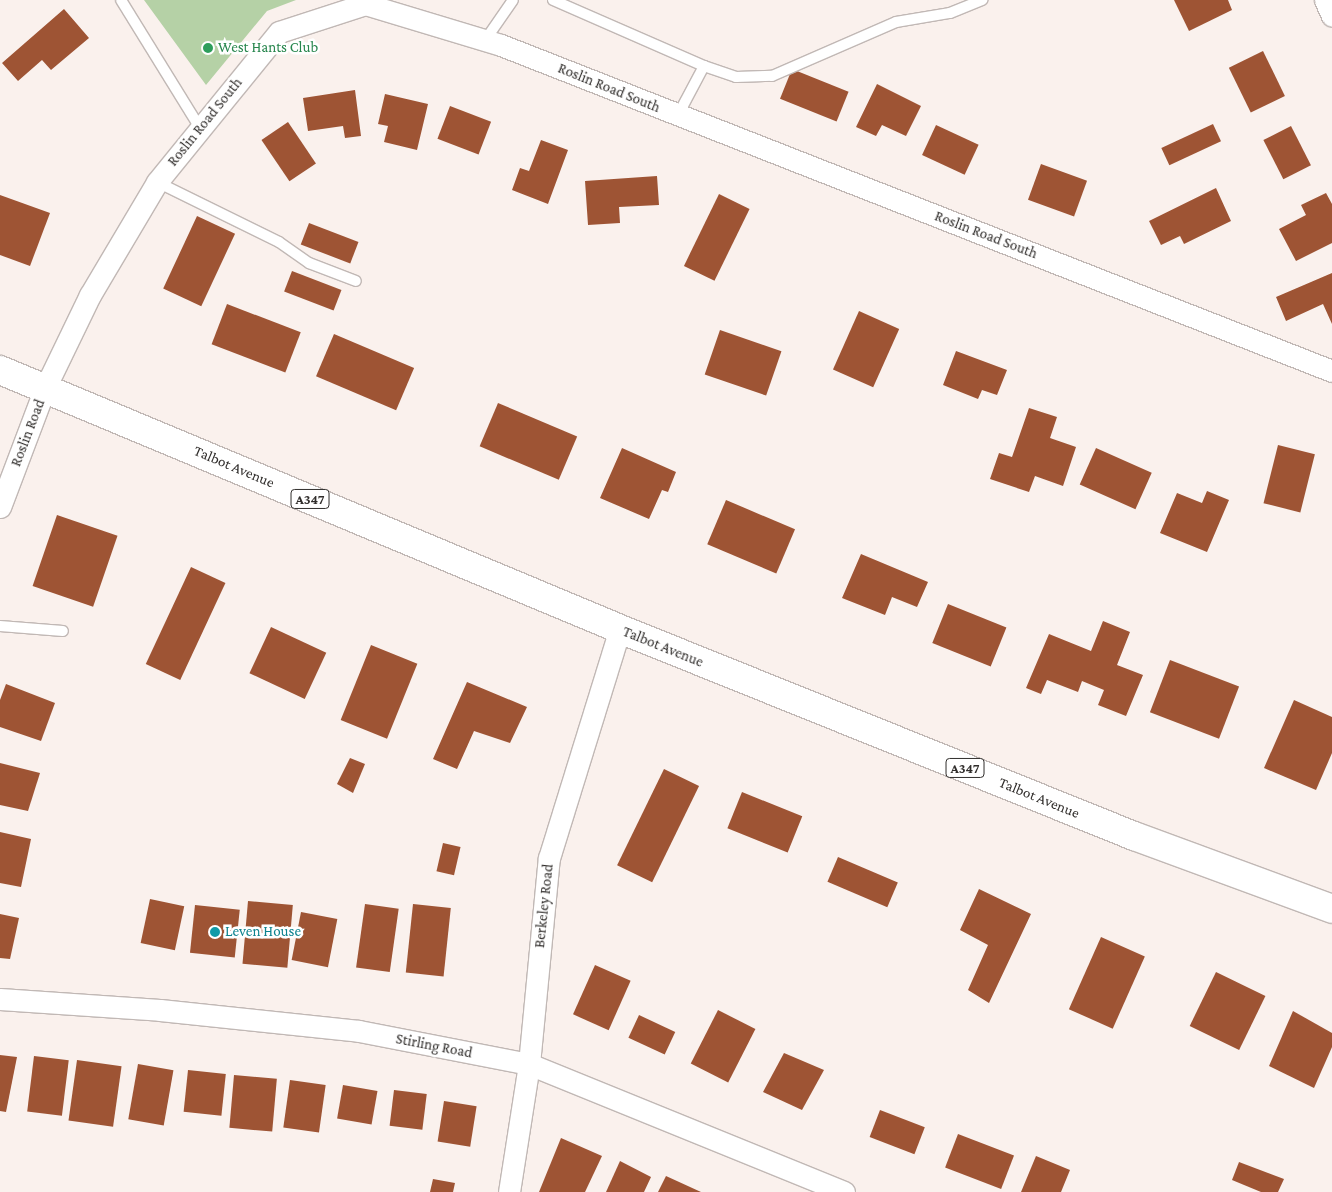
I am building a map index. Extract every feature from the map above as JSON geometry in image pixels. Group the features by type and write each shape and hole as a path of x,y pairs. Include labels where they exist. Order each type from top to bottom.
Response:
{"main road":[{"name":"Talbot Avenue","path":"0,370 620,630 1134,836 1332,909"}],"street":[{"path":"1325,0 1332,16"},
{"name":"Roslin Road South","path":"45,388 90,295 157,182 279,32 365,4 486,39 1332,371"},
{"name":"Roslin Road","path":"0,507 45,388"},
{"name":"Berkeley Road","path":"508,1192 529,1064 549,858 620,630"},
{"name":"Stirling Road","path":"0,1000 160,1010 359,1031 529,1064 844,1192"}],"lane":[{"path":"121,0 200,128"},
{"path":"486,39 513,0"},
{"path":"553,0 704,66 736,77 772,76 896,22 950,13 982,0"},
{"path":"678,115 704,66"},
{"path":"157,182 279,242 309,263 356,281"},
{"path":"0,626 64,631"}],"green space":[{"name":"West Hants Club","path":"144,0 296,0 267,11 206,85"}],"building":[{"path":"1174,0 1228,0 1232,10 1189,31"},
{"path":"64,9 89,38 51,70 42,60 18,81 2,63"},
{"path":"1263,51 1285,96 1251,113 1229,68"},
{"path":"792,69 849,92 837,122 780,99"},
{"path":"877,84 921,106 906,136 882,125 876,136 856,127"},
{"path":"355,90 361,136 345,138 343,126 308,131 303,98"},
{"path":"385,94 428,104 417,150 384,142 388,126 378,124"},
{"path":"450,106 491,122 479,154 437,139"},
{"path":"288,122 316,163 289,181 261,140"},
{"path":"1213,124 1221,141 1169,165 1161,148"},
{"path":"936,125 979,145 965,175 922,155"},
{"path":"1291,126 1311,165 1283,179 1263,140"},
{"path":"541,140 568,150 548,204 512,190 520,168 529,171"},
{"path":"1041,164 1087,181 1074,216 1028,200"},
{"path":"657,176 659,205 619,207 620,223 588,225 585,181"},
{"path":"1216,188 1231,221 1184,244 1180,236 1161,245 1149,221"},
{"path":"1326,193 1332,204 1332,243 1296,261 1279,229 1306,215 1301,205"},
{"path":"719,194 750,209 714,281 684,266"},
{"path":"0,195 50,213 30,266 0,255"},
{"path":"197,216 235,234 201,306 163,289"},
{"path":"309,223 358,242 350,263 301,244"},
{"path":"292,271 341,290 334,311 284,292"},
{"path":"1332,273 1332,324 1323,304 1286,321 1276,297"},
{"path":"227,304 301,332 285,372 212,344"},
{"path":"859,311 899,329 873,387 833,369"},
{"path":"720,330 781,351 766,396 705,374"},
{"path":"334,334 414,368 396,410 316,376"},
{"path":"956,351 1007,370 997,395 982,390 978,399 943,385"},
{"path":"498,403 577,437 559,480 480,446"},
{"path":"1029,408 1057,417 1050,438 1076,447 1063,486 1035,476 1029,492 990,479 999,453 1012,457"},
{"path":"1278,445 1315,454 1300,512 1263,503"},
{"path":"622,448 676,472 668,492 662,490 649,519 600,498"},
{"path":"1096,448 1152,473 1135,509 1080,485"},
{"path":"1207,491 1229,500 1207,552 1160,533 1177,493 1202,503"},
{"path":"726,500 795,529 776,573 707,544"},
{"path":"57,515 118,536 93,607 33,586"},
{"path":"861,554 928,582 917,607 892,597 885,615 842,598"},
{"path":"191,567 225,583 180,680 146,664"},
{"path":"948,604 1006,628 991,667 932,643"},
{"path":"1103,621 1130,632 1117,665 1143,675 1126,716 1098,705 1104,690 1082,681 1078,692 1047,680 1041,694 1026,688 1049,634 1091,651"},
{"path":"271,627 326,653 305,699 249,673"},
{"path":"371,645 417,664 387,739 341,720"},
{"path":"1170,660 1239,687 1219,739 1150,712"},
{"path":"467,682 527,707 510,743 474,731 457,769 433,759"},
{"path":"6,684 55,703 41,741 0,727 0,700"},
{"path":"1294,700 1332,717 1332,753 1316,790 1264,768"},
{"path":"350,758 365,764 353,793 337,784"},
{"path":"0,763 40,773 28,811 0,805"},
{"path":"664,769 699,786 652,882 617,865"},
{"path":"742,792 802,816 788,853 727,828"},
{"path":"0,832 31,839 21,887 0,883"},
{"path":"443,843 461,847 454,875 436,871"},
{"path":"838,857 898,882 887,907 827,882"},
{"path":"979,889 1031,914 989,1003 968,990 988,945 960,930"},
{"path":"150,899 184,906 175,950 141,943"},
{"path":"248,901 293,905 287,968 243,964"},
{"path":"365,904 399,909 390,972 356,967"},
{"path":"413,904 451,908 444,977 406,973"},
{"name":"Leven House","path":"195,905 240,910 235,957 190,953"},
{"path":"301,912 337,919 328,967 292,960"},
{"path":"0,914 19,918 10,959 0,958"},
{"path":"1101,937 1145,957 1113,1029 1069,1009"},
{"path":"595,965 631,981 609,1030 573,1014"},
{"path":"1216,972 1265,996 1239,1050 1190,1026"},
{"path":"718,1010 755,1029 728,1083 691,1063"},
{"path":"1293,1011 1332,1033 1332,1047 1314,1088 1269,1066"},
{"path":"639,1015 675,1032 665,1055 628,1038"},
{"path":"784,1053 824,1070 802,1110 763,1092"},
{"path":"0,1055 17,1057 6,1112 0,1111"},
{"path":"34,1056 69,1060 62,1116 27,1112"},
{"path":"77,1060 122,1066 113,1127 69,1120"},
{"path":"138,1064 173,1070 164,1125 128,1119"},
{"path":"188,1070 226,1074 221,1116 184,1112"},
{"path":"234,1075 277,1079 272,1132 229,1128"},
{"path":"290,1080 326,1085 319,1133 283,1128"},
{"path":"343,1085 377,1091 372,1125 337,1118"},
{"path":"394,1090 427,1094 422,1130 390,1126"},
{"path":"444,1101 477,1106 470,1147 438,1141"},
{"path":"880,1110 925,1127 914,1154 870,1137"},
{"path":"958,1134 1014,1156 1001,1189 945,1168"},
{"path":"561,1138 602,1156 585,1192 539,1192"},
{"path":"1036,1156 1070,1170 1061,1192 1021,1192"},
{"path":"620,1161 651,1177 644,1192 606,1192"},
{"path":"1239,1162 1284,1179 1278,1192 1261,1192 1232,1180"},
{"path":"666,1176 701,1192 658,1192"},
{"path":"433,1179 455,1183 453,1192 430,1192"}],"place":[{"name":"West Hants Club","path":"208,48"},
{"name":"Leven House","path":"215,932"}]}
